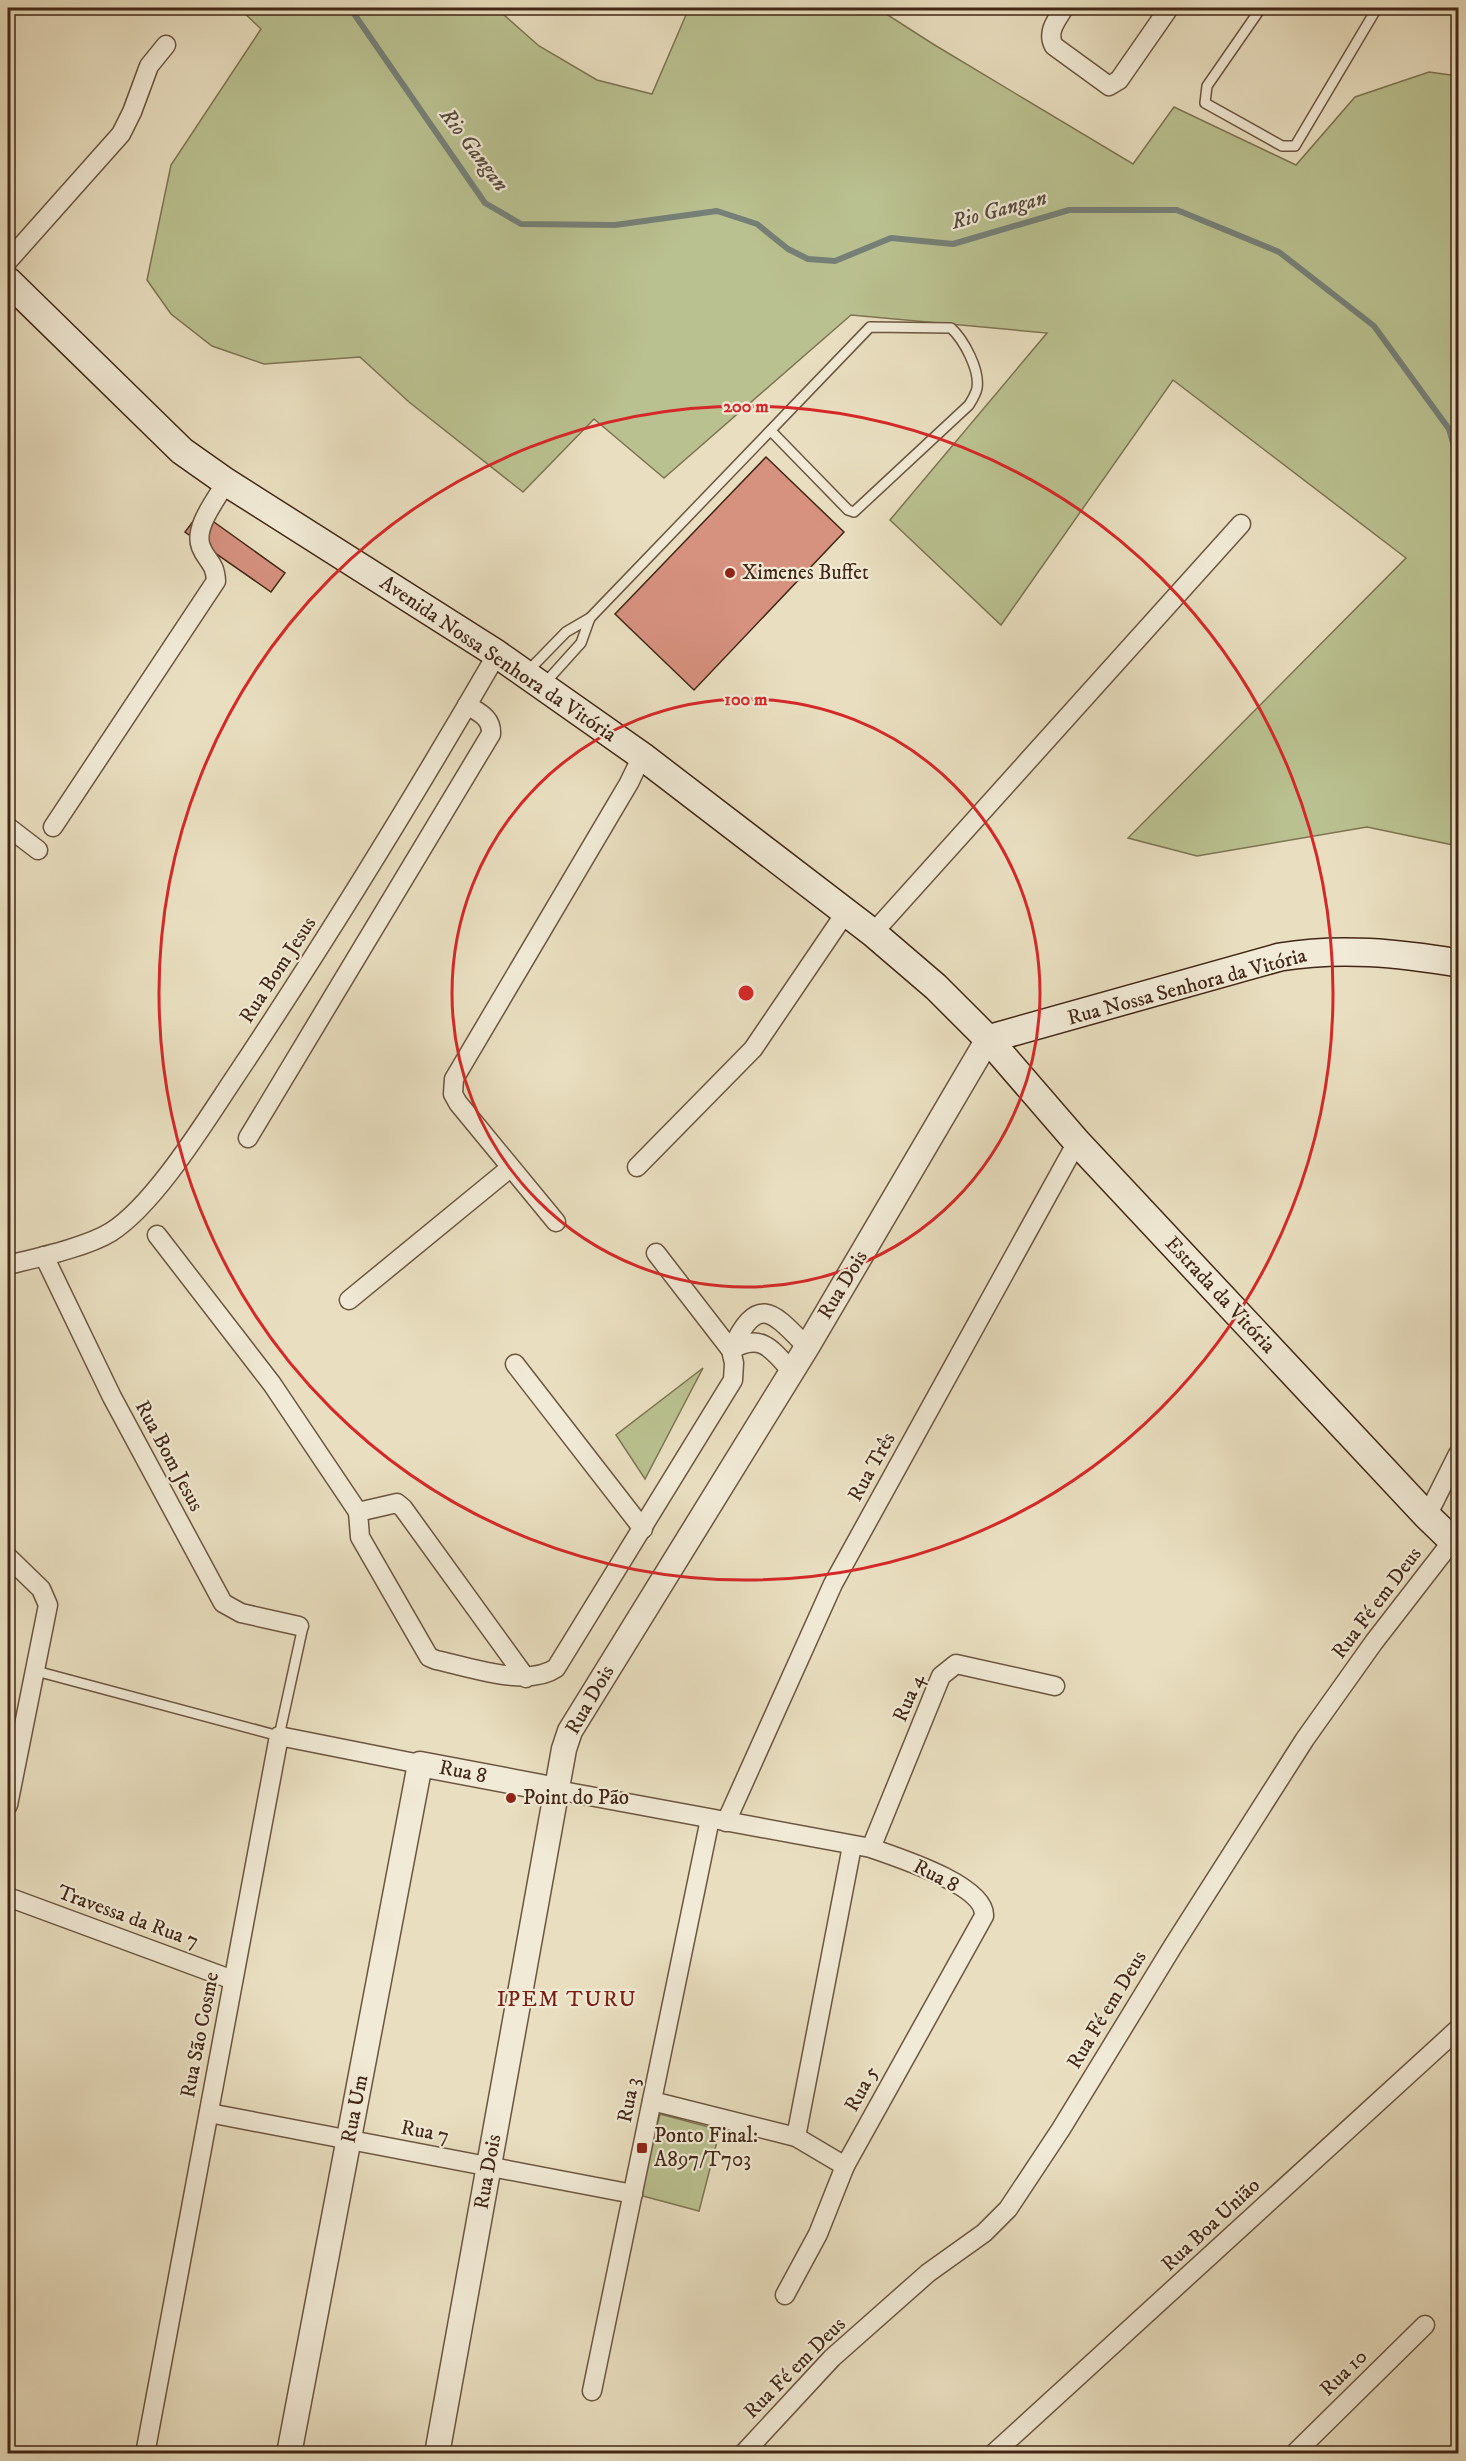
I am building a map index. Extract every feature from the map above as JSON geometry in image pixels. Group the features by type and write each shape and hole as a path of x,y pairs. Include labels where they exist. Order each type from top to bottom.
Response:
{"main road":[{"name":"Avenida Nossa Senhora da Vitória","path":"8,281 182,451 226,482 497,654 642,756 873,933 952,1001 988,1039"},
{"name":"Rua Nossa Senhora da Vitória","path":"988,1039 1025,1031 1280,957 1310,952 1376,951 1458,963"},
{"path":"1011,1068 1012,1051 1025,1031"},
{"name":"Estrada da Vitória","path":"988,1039 1077,1142 1427,1516 1456,1543"}],"street":[{"path":"1064,8 1050,33 1054,46 1109,86 1119,81 1169,8"},
{"path":"8,261 121,134 149,66 166,45"},
{"path":"53,827 216,581 215,569 201,548 200,530 226,482"},
{"path":"873,933 1241,524"},
{"name":"Rua Bom Jesus","path":"8,1265 44,1256 111,1232 139,1208 193,1139 280,1010 497,654"},
{"path":"248,1138 490,734 491,725 486,717 468,705"},
{"path":"556,1222 458,1103 453,1094 453,1079 629,783 642,756"},
{"path":"8,827 38,850"},
{"path":"637,1167 753,1049 846,912"},
{"name":"Rua Dois","path":"437,2454 557,1790 570,1731 792,1372 988,1039"},
{"name":"Rua Três","path":"718,1821 833,1584 1077,1142"},
{"path":"349,1300 510,1168"},
{"path":"157,1235 272,1384 358,1512 360,1537 429,1657 526,1678 546,1675 556,1668 730,1388 735,1372 731,1350 656,1253"},
{"name":"Rua Bom Jesus","path":"44,1256 112,1397 224,1604 241,1613 299,1626"},
{"path":"731,1350 744,1324 750,1318 764,1312 774,1314 807,1347"},
{"path":"731,1350 746,1342 761,1343 775,1352 792,1372"},
{"path":"515,1364 643,1529"},
{"path":"1427,1516 1458,1454"},
{"path":"358,1512 390,1503 397,1503 403,1508 526,1678"},
{"name":"Rua Fé em Deus","path":"743,2454 832,2358 928,2273 984,2233 1008,2209 1061,2129 1173,1946 1305,1739 1374,1642 1456,1543"},
{"path":"8,1557 41,1589 48,1605 8,1805"},
{"name":"Rua 4","path":"872,1848 941,1676 950,1667 956,1664 1055,1686"},
{"name":"Rua 8","path":"279,1736 718,1821 872,1848 919,1865 957,1884 978,1900 984,1909"},
{"name":"Rua São Cosme","path":"145,2454 279,1736"},
{"name":"Rua Um","path":"289,2454 420,1764"},
{"name":"Rua 3","path":"592,2391 652,2101 718,1821"},
{"path":"796,2137 852,1846"},
{"name":"Travessa da Rua 7","path":"8,1897 233,1980"},
{"name":"Rua 5","path":"785,2295 818,2234 845,2166 984,1916 984,1909"},
{"name":"Rua Boa União","path":"993,2454 1458,2029"},
{"path":"652,2101 796,2137 845,2166"},
{"name":"Rua 7","path":"209,2113 633,2194"},
{"name":"Rua 10","path":"1294,2454 1425,2325"}],"lane":[{"path":"1261,8 1207,86 1204,103 1282,146 1291,147 1295,146 1377,8"},
{"path":"534,680 566,632 590,618 771,431 873,326 951,328 958,335 976,373 977,389 969,405 854,512 848,510 771,431"},
{"path":"534,680 580,643 590,618"},
{"name":"Rua São Cosme","path":"279,1736 302,1631 299,1626"},
{"name":"Rua 8","path":"36,1671 279,1736"}],"green space":[{"path":"239,8 496,8 539,46 597,80 652,94 689,8 877,8 1133,164 1174,107 1296,165 1355,97 1429,72 1458,76 1458,846 1367,827 1197,856 1128,838 1406,558 1173,380 1001,625 890,520 1047,333 851,315 664,478 594,419 523,492 409,402 360,357 264,364 212,346 171,314 147,280 171,165 261,29"},
{"path":"703,1368 645,1479 616,1435"},
{"path":"660,2114 720,2130 699,2211 639,2195"}],"building":[{"name":"Ximenes Buffet","path":"766,457 844,532 694,690 615,614"},
{"path":"200,512 285,573 271,592 185,532"}],"waterway":[{"name":"Rio Gangan","path":"350,8 485,203 521,224 615,225 717,211 757,224 788,249 808,259 835,261 891,238 953,244 1069,210 1177,210 1279,252 1374,326 1449,429 1458,460"}],"place":[{"name":"Ximenes Buffet","path":"730,573"},
{"name":"Point do Pão","path":"511,1798"},
{"name":"Ponto Final: A897/T703","path":"642,2148"}],"district":[{"name":"IPEM TURU","path":"567,1999"}]}
